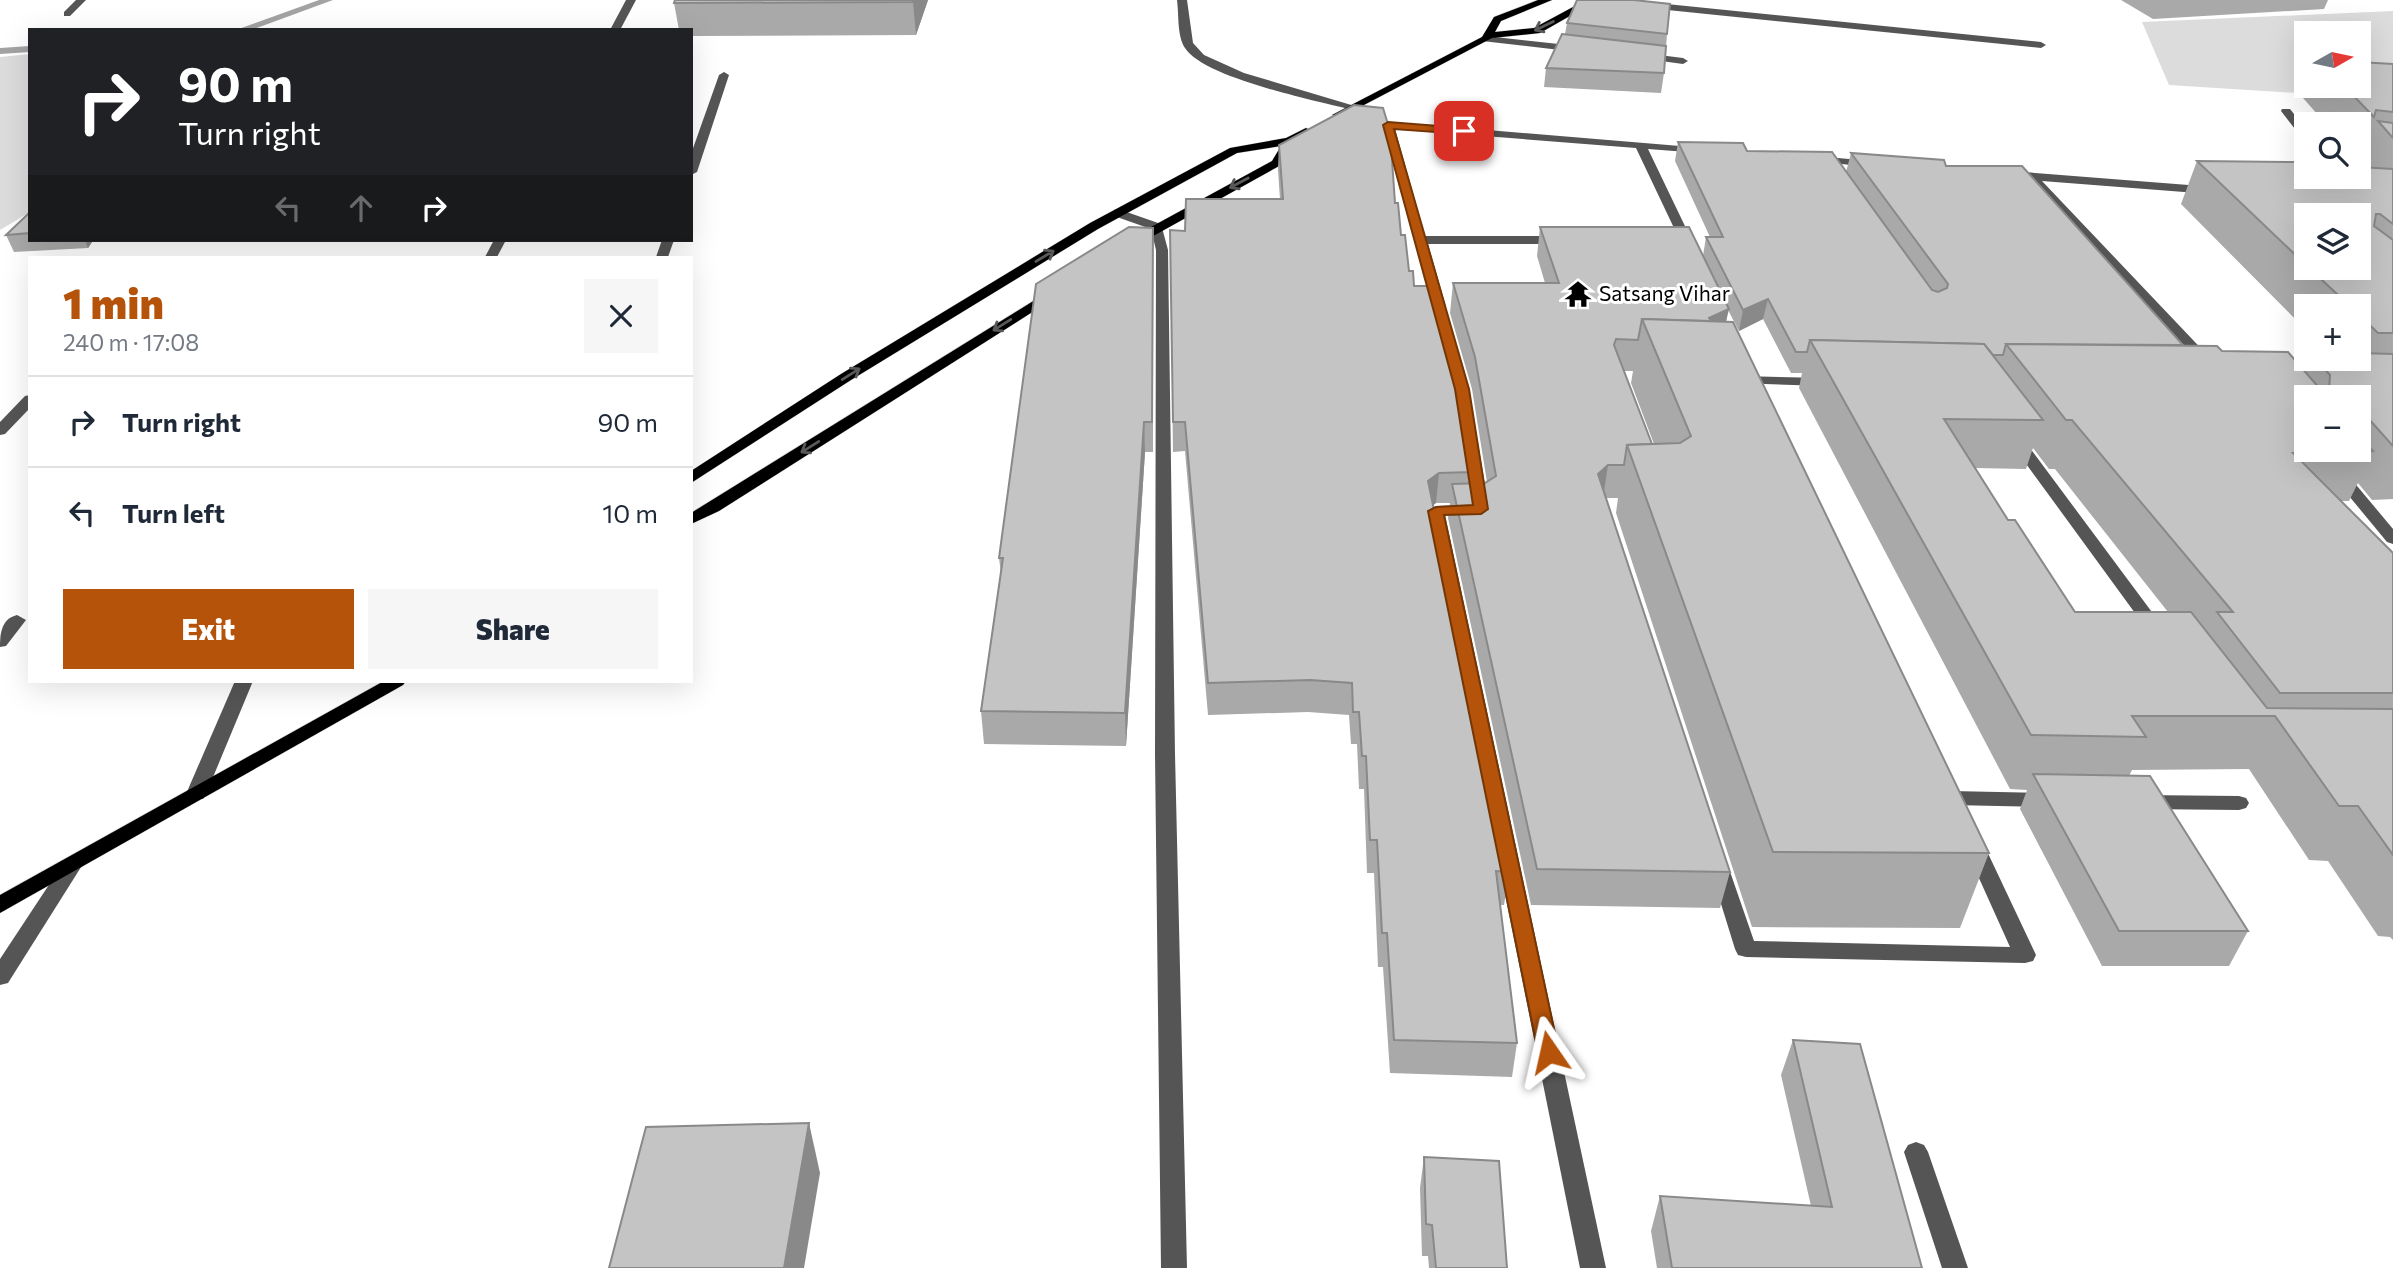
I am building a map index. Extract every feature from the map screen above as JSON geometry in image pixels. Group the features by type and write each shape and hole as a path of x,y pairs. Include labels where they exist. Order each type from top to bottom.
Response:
{"main road":[{"path":"1489,37 1497,19 1547,0"},
{"path":"693,477 846,377 1118,213 1234,150 1289,141 1489,37 1536,31 1593,0"},
{"path":"1122,249 1157,227 1278,163 1289,141"},
{"path":"693,518 713,508 1064,286"},
{"path":"0,905 393,683"}],"street":[{"path":"67,14 81,0"},
{"path":"616,28 631,0"},
{"path":"1182,0 1190,47 1199,57 1243,76 1353,107"},
{"path":"1599,0 2041,45"},
{"path":"1489,37 1591,51"},
{"path":"1630,55 1682,61"},
{"path":"693,166 724,75"},
{"path":"2286,111 2294,121"},
{"path":"1326,120 1707,150"},
{"path":"1388,125 1462,389 1481,509 1436,511 1593,1268"},
{"path":"1640,145 1694,256"},
{"path":"1802,158 1833,166 1883,165"},
{"path":"2005,175 2226,191"},
{"path":"2032,177 2220,377"},
{"path":"1118,213 1157,227 1162,250 1165,754 1174,1268"},
{"path":"1420,240 1571,240"},
{"path":"1750,374 1765,405"},
{"path":"1726,379 1750,374 1837,382"},
{"path":"0,431 28,401"},
{"path":"2009,430 2166,643"},
{"path":"2329,462 2393,540"},
{"path":"0,642 17,621"},
{"path":"196,794 243,683"},
{"path":"1712,845 1746,949 2025,954 1948,792 2061,800"},
{"path":"2116,801 2239,803"},
{"path":"0,977 73,864"},
{"path":"1916,1152 1955,1268"}],"shaded area":[{"path":"2393,11 2393,99 2371,98 2371,21 2294,21 2294,93 2169,85 2142,22"},
{"path":"28,54 28,213 0,230 0,57"}],"building":[{"path":"675,0 913,0 913,2 674,3"},
{"path":"1577,0 1634,0 1670,4 1667,34 1567,23"},
{"path":"1562,34 1666,46 1664,73 1546,68"},
{"path":"2371,63 2393,64 2393,112 2376,110 2374,117 2356,98 2371,98"},
{"path":"1354,105 1383,108 1390,131 1395,203 1398,203 1401,235 1405,235 1409,271 1413,271 1414,286 1434,286 1455,361 1472,472 1439,473 1428,481 1509,872 1496,871 1517,1043 1394,1040 1387,933 1382,933 1377,840 1370,840 1366,756 1362,756 1359,712 1353,712 1352,683 1310,680 1208,683 1185,422 1173,422 1170,230 1185,231 1186,199 1283,199 1279,145"},
{"path":"2378,121 2393,123 2393,138"},
{"path":"1678,142 1743,143 1747,151 1832,152 1932,290 1938,292 1947,288 1948,284 1851,153 1944,160 1946,166 2022,166 2183,345 2006,344 2003,355 1993,355 1984,344 1810,340 1807,352 1796,352 1768,299 1743,310 1706,237 1723,237"},
{"path":"2197,161 2294,162 2294,189 2371,189 2371,168 2393,169 2393,224 2376,214 2374,226 2393,240 2393,333 2378,333 2371,326 2371,294 2337,294 2322,280 2371,280 2371,203 2294,203 2294,254"},
{"path":"28,214 28,233 6,235"},
{"path":"1129,227 1153,228 1152,422 1144,422 1125,713 981,711 1003,558 999,558 1036,284"},
{"path":"1540,227 1689,227 1729,309 1709,318 1711,321 1642,319 1638,340 1616,339 1614,345 1652,444 1627,445 1624,465 1608,465 1598,474 1730,872 1537,869 1452,484 1485,483 1496,476 1475,357 1453,283 1559,283"},
{"path":"1642,319 1733,322 1989,853 1773,852 1627,445 1680,443 1691,436"},
{"path":"1810,340 1984,344 2043,420 1944,419 2008,520 2015,520 2075,612 2191,612 2267,708 2393,709 2393,855 2358,806 2339,806 2275,716 2132,716 2146,737 2031,735"},
{"path":"2006,344 2217,346 2222,351 2288,352 2294,359 2294,371 2304,371 2317,385 2294,385 2294,462 2302,462 2393,553 2393,693 2280,693 2217,612 2233,612 2072,420 2066,420"},
{"path":"2371,353 2393,354 2393,446 2371,421 2371,385 2329,385 2330,375 2326,371 2371,371"},
{"path":"2033,774 2150,776 2248,931 2119,931"},
{"path":"1793,1040 1860,1044 1922,1268 1672,1268 1660,1196 1832,1207"},
{"path":"809,1123 784,1268 609,1268 646,1127"},
{"path":"1424,1157 1499,1161 1507,1268 1436,1268 1432,1225 1426,1224"}],"waterway":[{"path":"247,28 328,0"},
{"path":"0,51 28,49"}],"place":[{"name":"Satsang Vihar","path":"1578,294"}],"route":[{"path":"1464,131 1388,125 1462,389 1481,509 1436,511 1549,1052"}]}
